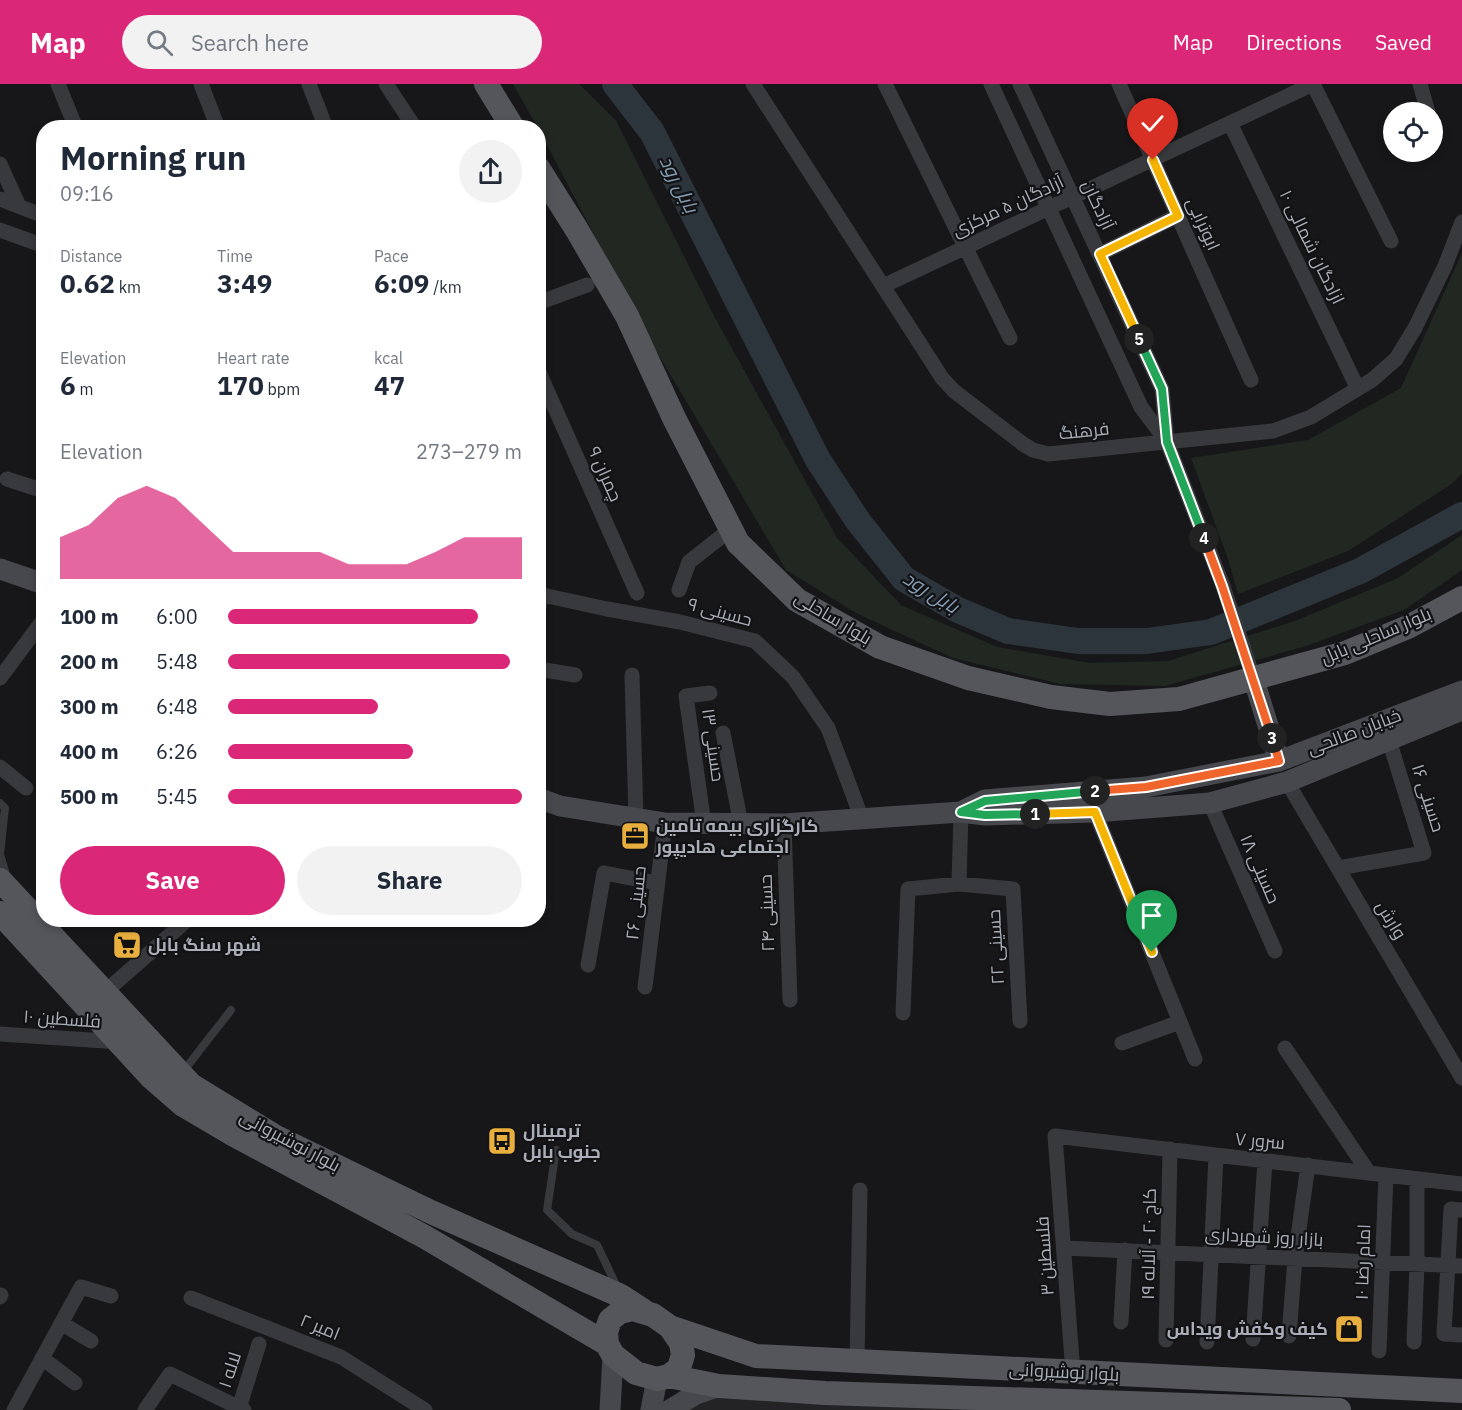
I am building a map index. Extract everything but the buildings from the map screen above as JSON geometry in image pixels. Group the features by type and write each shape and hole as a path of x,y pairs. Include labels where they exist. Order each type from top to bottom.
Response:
{"main road":[{"path":"486,84 508,120"},
{"name":"بلوار ساحلی","path":"546,181 627,316 674,418 738,543 797,600 880,647 968,678 1050,697 1110,704 1179,699 1253,677"},
{"path":"0,569 36,581"},
{"name":"بلوار ساحلی بابل","path":"1253,677 1300,667 1346,653 1407,627 1462,598"},
{"path":"1253,677 1279,761"},
{"name":"خيابان صالحی","path":"961,812 985,801 1146,787 1279,761 1462,691"},
{"name":"خيابان صالحی","path":"546,801 560,806 664,823 704,824 784,824 961,812 985,815 1095,812 1210,803 1287,782 1462,710"},
{"name":"بلوار نوشیروانی","path":"4,896 36,926"},
{"name":"بلوار نوشیروانی","path":"4,896 152,1078 183,1106 425,1237 610,1350"},
{"name":"بلوار نوشیروانی","path":"37,927 105,992 191,1085 276,1137 431,1212 621,1296 644,1311"},
{"path":"610,1350 636,1373 663,1377 679,1368 683,1355 681,1343 670,1327 644,1311 632,1309 620,1312 610,1320 606,1332 610,1350 610,1410"},
{"name":"بلوار نوشیروانی","path":"670,1327 756,1356 1462,1391"},
{"path":"753,1389 739,1381 732,1374 731,1369 738,1361 756,1356"},
{"path":"651,1410 663,1377"},
{"name":"بلوار نوشیروانی","path":"663,1377 719,1386 825,1393 1339,1410"},
{"path":"670,1410 696,1394 719,1386"}],"street":[{"path":"58,84 72,120"},
{"path":"201,84 215,120"},
{"path":"309,84 323,120"},
{"path":"386,84 410,120"},
{"name":"فرهنگ","path":"753,84 949,386 1033,450 1054,454 1282,429 1311,417 1381,373 1402,350 1445,266 1462,222"},
{"path":"885,84 1010,338"},
{"path":"991,84 1141,407 1167,442 1222,586 1253,677"},
{"name":"آزادگان","path":"1020,84 1162,389 1167,442"},
{"name":"ابوترابی","path":"1119,84 1251,380"},
{"path":"1313,84 1391,241"},
{"name":"آزادگان ۵ مرکزی","path":"883,286 1313,84"},
{"path":"1420,84 1425,102"},
{"name":"ازادگان شمالی ۱۰","path":"1230,123 1358,388"},
{"path":"0,164 19,206"},
{"path":"0,199 36,213"},
{"path":"1100,254 1178,216"},
{"path":"0,230 36,243"},
{"path":"546,300 587,285"},
{"name":"چمران ۹","path":"546,388 637,593"},
{"path":"7,479 36,488"},
{"path":"679,590 689,562 731,529"},
{"name":"حسینی ٩","path":"546,595 680,622 755,641 793,677 828,728 862,819"},
{"path":"0,678 36,630"},
{"path":"546,670 575,675"},
{"path":"632,675 636,818"},
{"name":"حسینی ۱۳","path":"704,824 686,696 710,693"},
{"path":"723,733 741,824"},
{"name":"حسینی ۱۶","path":"1338,868 1425,853 1389,740"},
{"path":"0,767 26,788"},
{"name":"وارش","path":"1287,782 1338,868 1457,1057 1462,1078"},
{"name":"حسینی ۱۸","path":"1210,803 1275,951"},
{"path":"903,1013 908,889 959,884 961,812"},
{"path":"1095,812 1195,1059"},
{"name":"حسینی ۲۶","path":"645,987 664,823"},
{"name":"حسینی ۲۴","path":"784,824 790,1000"},
{"path":"588,964 604,873 657,883"},
{"name":"حسینی ۲۲","path":"959,884 1013,889 1020,1021"},
{"path":"105,992 179,927"},
{"path":"1122,1043 1180,1022"},
{"name":"فلسطین ۱۰","path":"0,1034 122,1042"},
{"path":"1285,1048 1369,1173"},
{"name":"سرور ۷","path":"1055,1136 1462,1184"},
{"name":"فلسطین ۳","path":"1055,1136 1073,1373"},
{"name":"کاج ۲۰ - آلاله ۱۹","path":"1166,1340 1170,1149"},
{"path":"1207,1342 1216,1156"},
{"path":"1253,1340 1265,1161"},
{"path":"1288,1336 1295,1258 1308,1165"},
{"name":"امام رضا ۱۰","path":"1379,1351 1386,1175"},
{"path":"1414,1342 1417,1179"},
{"path":"857,1362 860,1190"},
{"path":"1462,1210 1451,1209 1455,1265 1444,1334 1462,1335"},
{"name":"بازار روز شهرداری","path":"1064,1248 1455,1265"},
{"path":"1121,1322 1125,1250"},
{"path":"19,1408 42,1358 81,1287 111,1296"},
{"name":"امیر ۲","path":"191,1298 341,1357 425,1410"},
{"path":"61,1323 91,1341"},
{"name":"لاله ۱","path":"241,1409 259,1344"},
{"path":"42,1358 75,1383"},
{"path":"145,1410 170,1374 241,1409"}],"lane":[{"path":"0,803 6,808 0,854 4,896"},
{"path":"181,1074 231,1010"},
{"path":"556,1150 547,1210 572,1234 597,1245 621,1296"}],"shaded area":[{"path":"513,84 579,84 616,121 714,316 837,538 901,605 997,647 1090,663 1168,661 1295,621 1398,578 1462,535 1462,570 1404,610 1306,646 1165,686 1060,684 953,658 856,613 786,570 647,335 546,143 546,120 533,120"},
{"path":"1462,253 1462,474 1450,485 1348,551 1238,594 1228,559 1191,458 1308,440 1401,388"},
{"path":"724,1393 984,1410 691,1410 706,1399"}],"waterway":[{"name":"بابل رود","path":"615,84 652,132 818,460 858,521 904,579 958,610 1008,631 1078,641 1147,641 1211,632 1360,571 1462,515"}],"place":[{"name":"کارگزاری بیمه تامین اجتماعی هادیپور","path":"635,836"},
{"name":"شهر سنگ بابل","path":"127,945"},
{"name":"ترمینال جنوب بابل","path":"502,1141"},
{"name":"کیف و‌کفش ویداس","path":"1349,1329"}],"route":[{"path":"1152,952 1095,812 985,815 961,812 985,801 1146,787 1279,761 1222,586 1167,442 1162,389 1100,254 1178,216 1153,160"}]}
